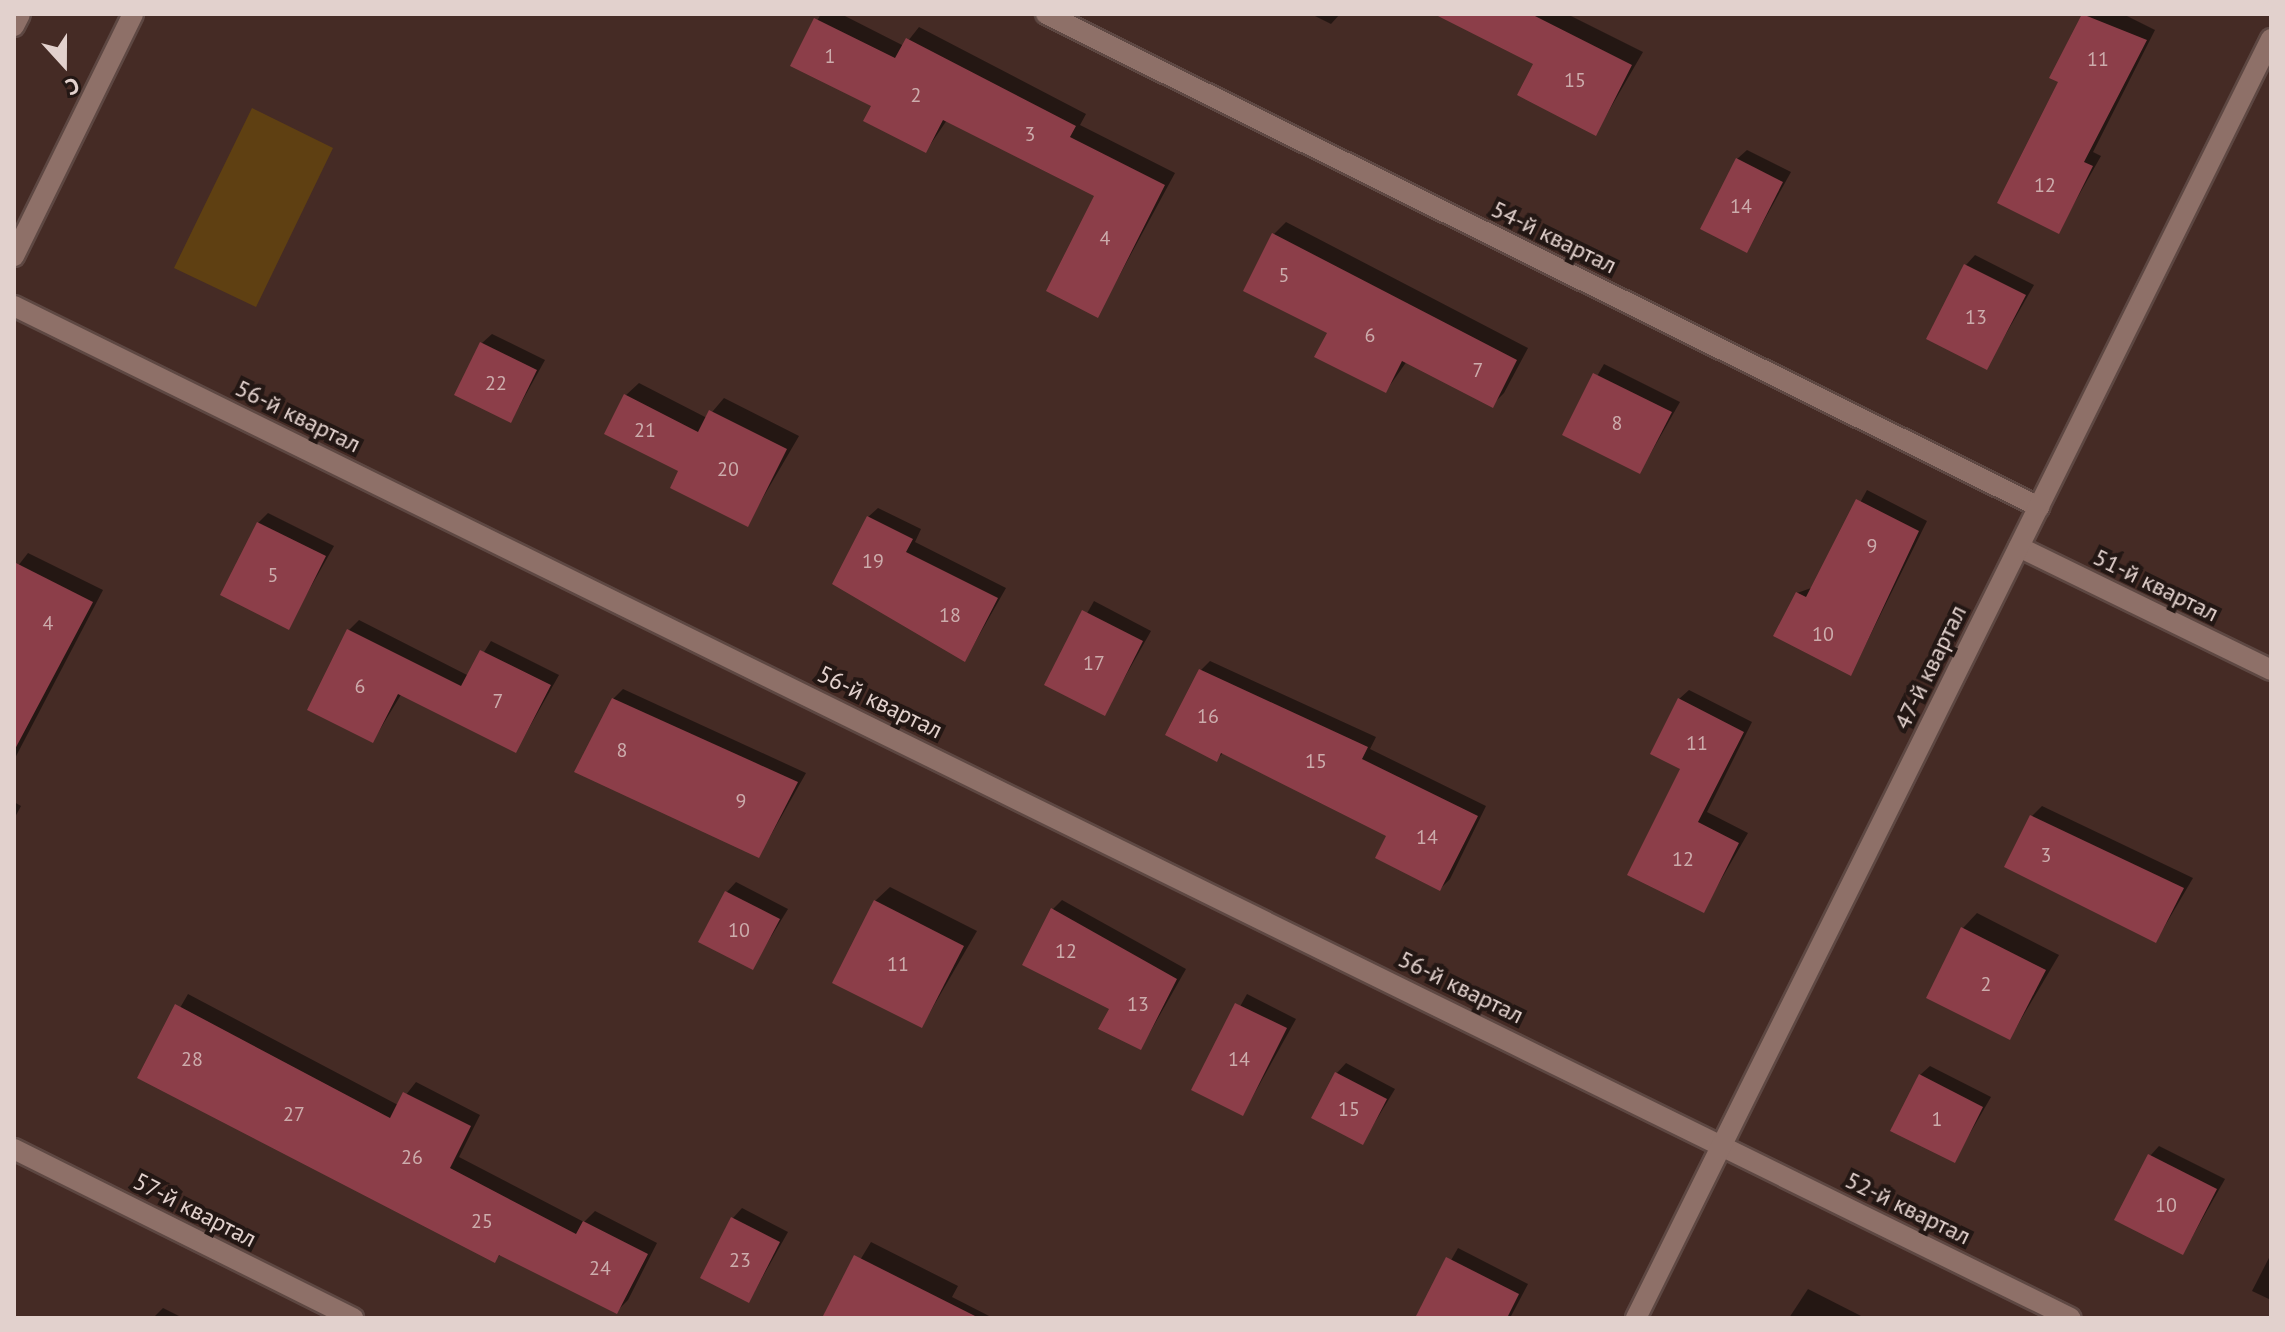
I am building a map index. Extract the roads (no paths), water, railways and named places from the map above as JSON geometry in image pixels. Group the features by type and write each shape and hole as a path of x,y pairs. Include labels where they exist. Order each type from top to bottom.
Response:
{"street":[{"path":"14,26 20,14"},
{"path":"14,256 133,14"},
{"name":"54-й квартал","path":"1046,14 2039,507"},
{"name":"47-й квартал","path":"1636,1318 2271,39"},
{"name":"56-й квартал","path":"14,306 1722,1144"},
{"name":"51-й квартал","path":"2019,547 2271,670"},
{"name":"52-й квартал","path":"1722,1144 2071,1318"},
{"name":"57-й квартал","path":"14,1149 353,1318"}]}
